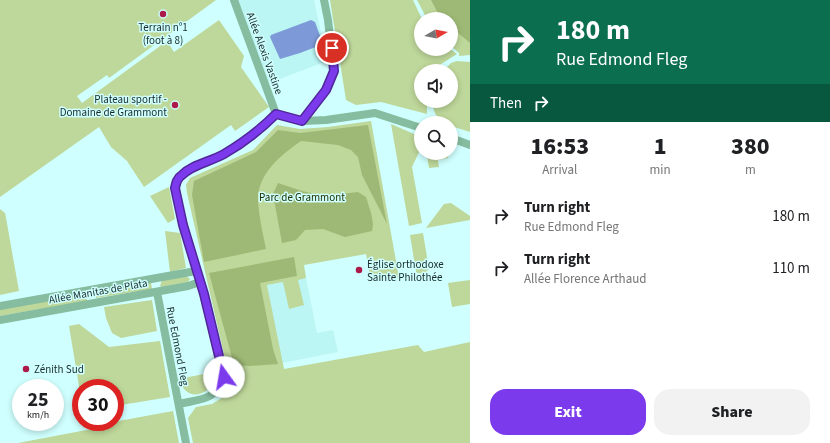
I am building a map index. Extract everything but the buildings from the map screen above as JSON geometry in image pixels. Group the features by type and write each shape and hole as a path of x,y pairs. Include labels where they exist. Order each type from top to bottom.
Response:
{"street":[{"name":"Allée Alexis Vastine","path":"234,0 276,114"},
{"path":"302,121 326,90 334,71 324,0"},
{"path":"179,404 209,398 221,386 224,377 204,294 183,225 175,188 176,183 182,174 223,155 259,130 276,114 302,121 326,120 375,113 414,126"},
{"path":"458,141 470,145"},
{"name":"Allée Manitas de Plata","path":"0,306 196,271"},
{"name":"Allée Manitas de Plata","path":"0,320 157,292 200,282"},
{"name":"Rue Edmond Fleg","path":"157,292 186,443"}],"shaded area":[{"path":"237,0 314,0 327,61 269,83"},
{"path":"306,278 317,333 333,330 338,352 282,363 267,285"}],"green space":[{"path":"0,0 216,0 109,78 107,75 77,96 82,103 167,41 174,52 219,20 244,56 241,67 269,107 235,131 231,125 144,187 127,161 111,147 99,127 0,197"},
{"path":"330,0 413,0 419,12 414,12 414,56 454,56 441,64 414,64 414,108 427,108 427,114 381,102 356,105 346,100"},
{"path":"417,0 470,0 470,55 459,56 458,12 423,12"},
{"path":"431,0 470,0 470,43 458,33 458,12 437,12"},
{"path":"457,61 470,62 470,132 458,128 458,116 437,116 434,110 434,108 458,108 458,64 450,64"},
{"name":"Parc de Grammont","path":"371,121 399,278 371,282 366,254 304,265 306,278 298,280 304,305 289,309 283,282 267,285 284,369 418,345 424,352 470,342 470,443 193,443 188,418 196,407 212,404 225,396 234,378 245,375 244,371 234,373 226,363 186,185 190,178 253,150 277,125 300,129"},
{"path":"391,124 414,134 414,160 415,160 412,167 422,223 409,226"},
{"path":"368,125 387,224 362,175 358,157 351,150 338,145 301,141 278,159 261,182 258,201 266,249 204,262 192,195 194,181 256,152 278,130 300,133"},
{"path":"428,160 438,160 439,167 429,168"},
{"path":"278,183 324,196 358,192 366,197 373,224 372,231 345,237 323,229 305,230 296,240 282,243 273,194"},
{"path":"169,187 175,219 168,223 150,196"},
{"path":"451,203 470,216 470,220 426,228 444,204"},
{"path":"0,209 5,213 19,291 0,295"},
{"path":"165,231 180,233 186,268 170,272"},
{"path":"423,233 429,269 420,273 416,272 410,235"},
{"path":"294,257 297,276 260,283 273,349 278,364 249,366 234,365 209,273"},
{"path":"186,276 190,279 188,282 162,287 160,286 162,280"},
{"path":"470,280 470,304 452,307 448,283"},
{"path":"151,282 152,289 96,298 95,291"},
{"path":"86,294 87,301 0,316 0,309"},
{"path":"152,300 157,331 121,338 112,333 106,318 104,307"},
{"path":"79,324 109,347 160,341 170,397 124,405 124,379 78,379 69,326"},
{"path":"215,372 216,383 209,389 197,394 189,393 185,390 178,379"},
{"path":"173,411 179,443 18,443 81,431 124,431 124,420"}],"water":[{"path":"311,20 315,22 322,41 321,45 280,59 270,37 271,35"}],"place":[{"name":"Terrain n°1 (foot à 8)","path":"163,14"},
{"name":"Plateau sportif - Domaine de Grammont","path":"175,105"},
{"name":"Église orthodoxe Sainte Philothée","path":"359,270"},
{"name":"Zénith Sud","path":"26,369"}],"route":[{"path":"224,377 204,294 183,225 175,188 176,183 182,174 223,155 259,130 276,114 302,121 326,90 334,71 332,48"}]}
